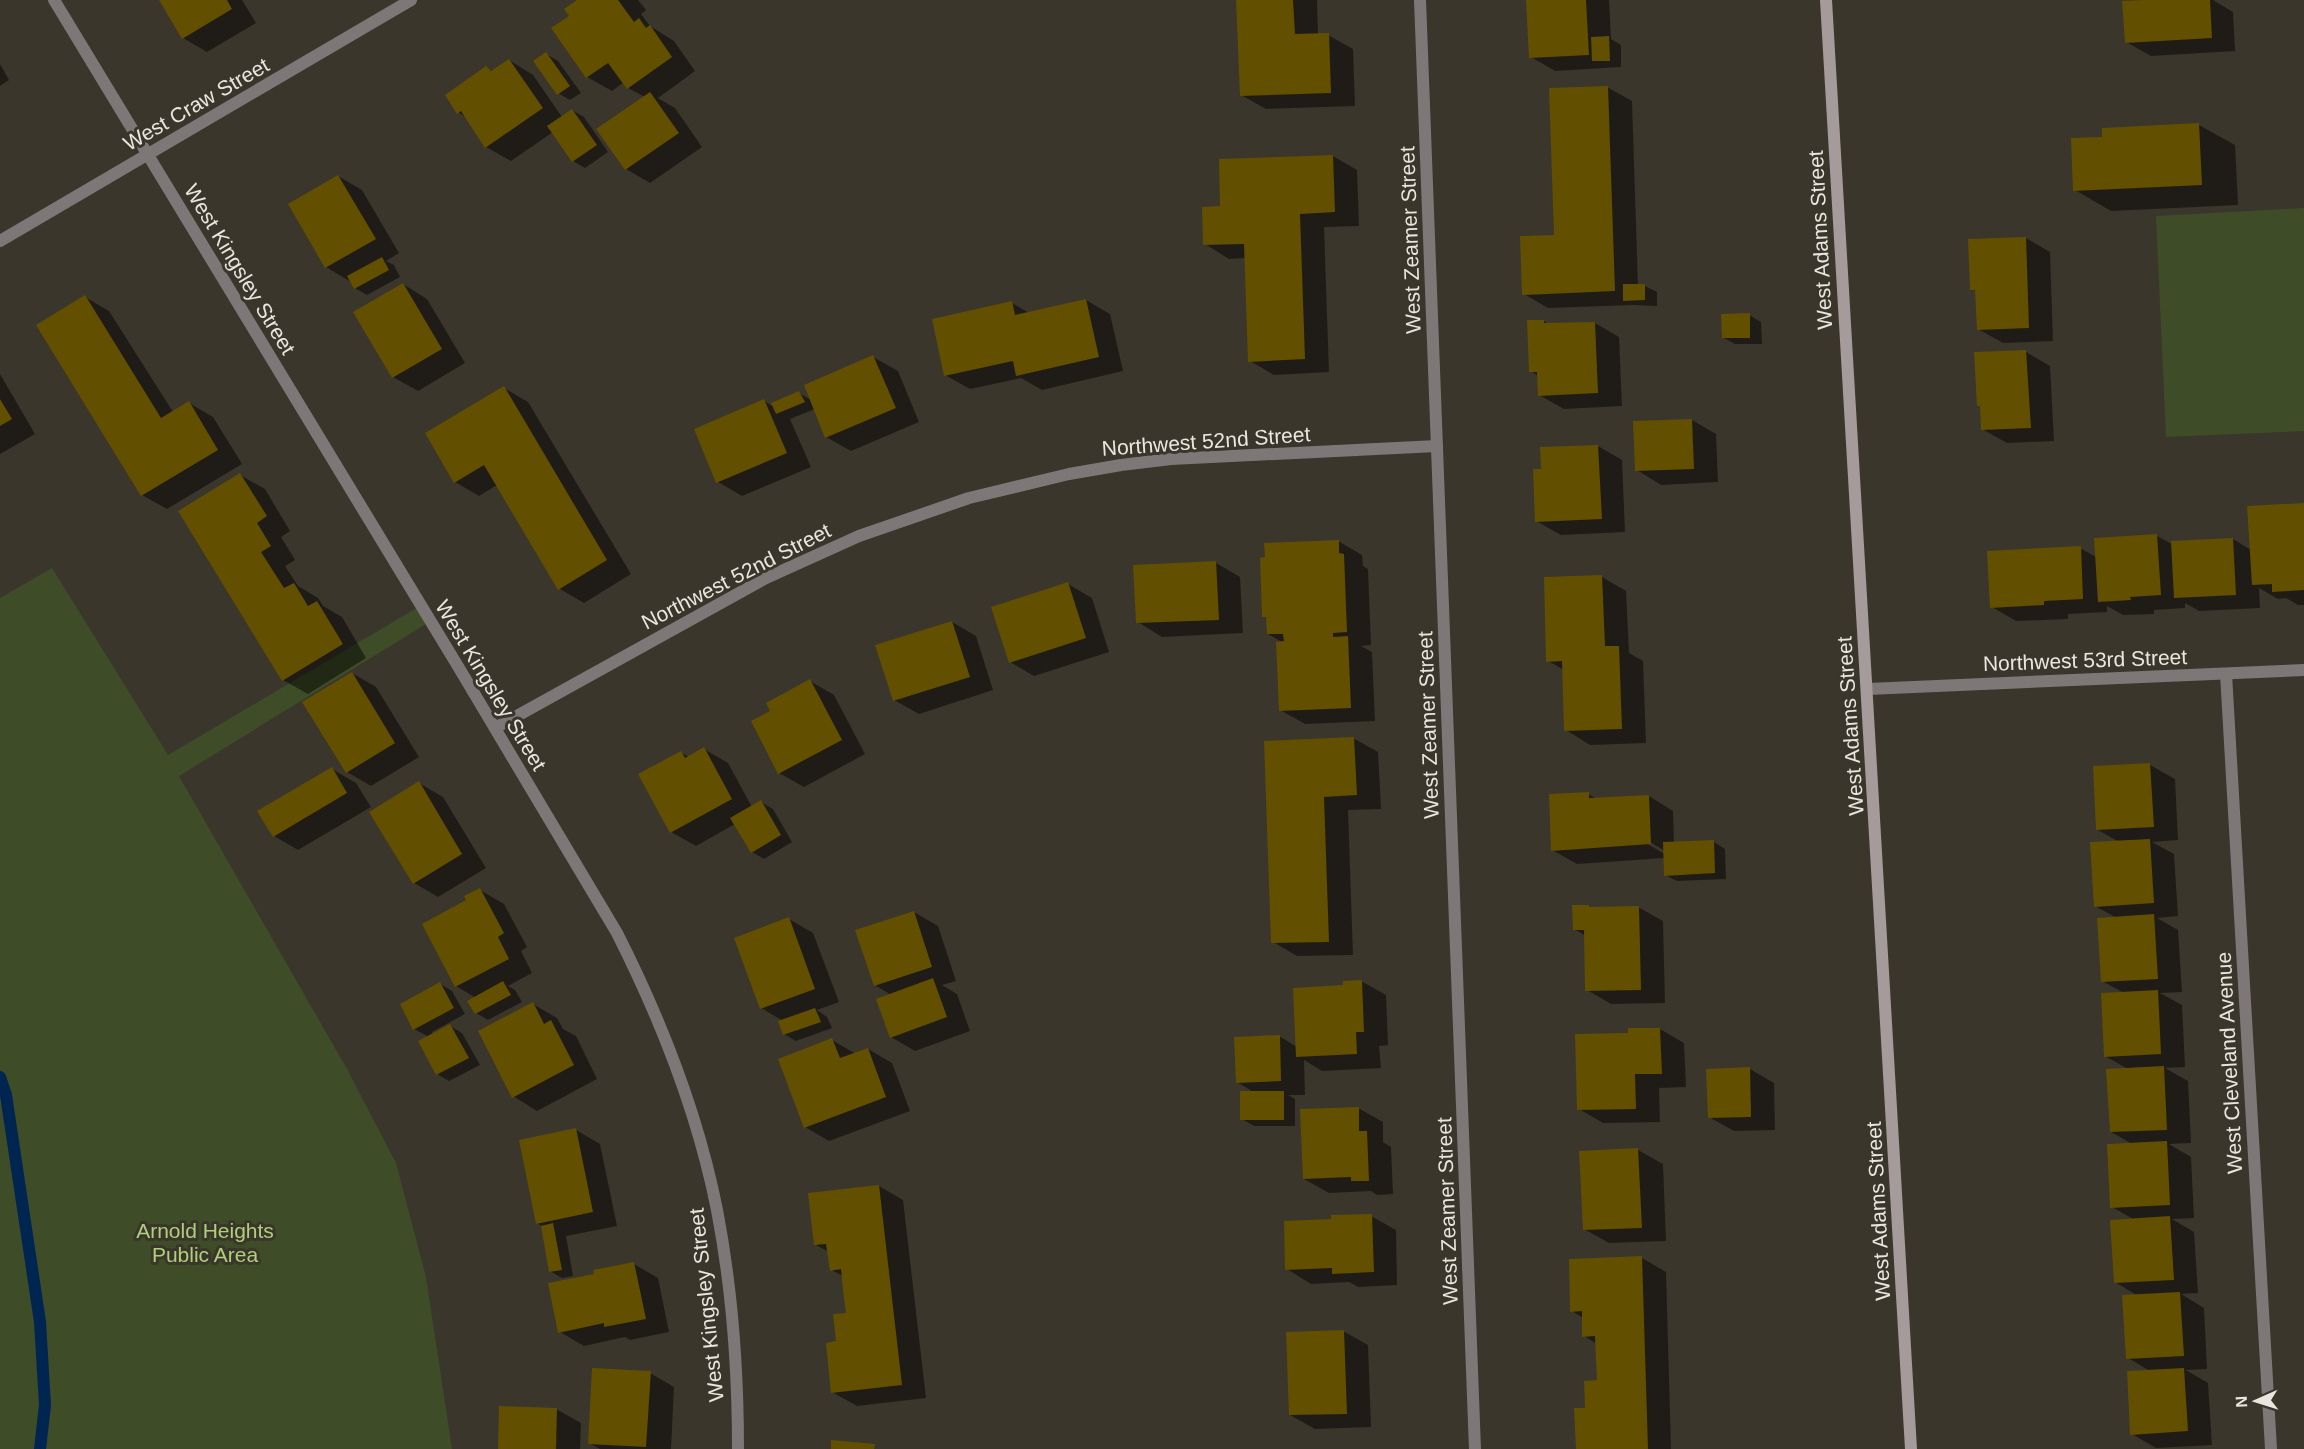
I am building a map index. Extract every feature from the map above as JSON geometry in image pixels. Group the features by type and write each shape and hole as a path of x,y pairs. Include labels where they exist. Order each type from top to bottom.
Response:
{"main road":[{"name":"West Adams Street","path":"1826,0 1911,1449"}],"street":[{"name":"West Kingsley Street","path":"54,0 495,728 622,943 655,1015 690,1109 717,1209 736,1362 738,1449"},
{"name":"West Craw Street","path":"0,241 411,0"},
{"name":"West Zeamer Street","path":"1420,0 1475,1449"},
{"name":"Northwest 52nd Street","path":"495,728 766,578 859,536 969,498 1069,474 1171,459 1437,446"},
{"name":"Northwest 53rd Street","path":"1868,689 2304,670"},
{"name":"West Cleveland Avenue","path":"2226,674 2271,1449"}],"green space":[{"path":"2304,208 2304,431 2166,437 2156,216"},
{"name":"Arnold Heights Public Area","path":"52,568 168,755 420,606 431,621 179,776 347,1069 396,1163 426,1277 452,1449 0,1449 0,598"}],"building":[{"path":"159,0 227,0 232,9 182,39"},
{"path":"577,0 618,0 634,22 639,18 646,28 650,25 672,57 627,89 608,63 586,78 551,28 569,16 564,9"},
{"path":"1236,0 1293,0 1295,34 1329,33 1331,93 1240,96"},
{"path":"1526,0 1586,0 1589,55 1529,58"},
{"path":"2210,0 2212,38 2125,43 2122,1"},
{"path":"1609,36 1610,61 1592,61 1591,37"},
{"path":"546,52 570,86 557,95 533,61"},
{"path":"509,59 543,108 485,148 461,111 457,114 445,95 486,66 491,71"},
{"path":"1608,86 1615,291 1522,295 1520,236 1554,235 1549,88"},
{"path":"650,92 679,133 625,170 596,129"},
{"path":"572,109 597,145 572,162 547,126"},
{"path":"2199,123 2202,185 2073,191 2071,138 2102,137 2102,128"},
{"path":"1333,155 1335,212 1300,214 1305,359 1248,362 1244,244 1203,245 1202,207 1220,206 1219,159"},
{"path":"338,175 376,239 325,268 288,204"},
{"path":"2026,237 2029,328 1977,330 1975,290 1970,290 1968,239"},
{"path":"382,257 389,270 354,289 347,276"},
{"path":"403,283 442,349 392,378 353,312"},
{"path":"1623,284 1645,284 1645,300 1623,301"},
{"path":"85,295 161,418 189,401 218,450 141,496 36,325"},
{"path":"1086,299 1099,357 1016,376 1013,361 944,376 932,319 1012,301 1015,315"},
{"path":"1750,313 1750,338 1722,338 1721,314"},
{"path":"1527,320 1544,320 1544,323 1595,322 1598,393 1538,396 1537,372 1529,372"},
{"path":"2026,350 2031,428 1981,430 1980,406 1977,406 1974,352"},
{"path":"873,355 896,408 825,438 804,385"},
{"path":"504,386 607,560 558,590 484,465 454,483 425,433"},
{"path":"799,391 805,402 776,414 771,403"},
{"path":"0,399 12,419 0,426"},
{"path":"764,399 787,453 716,483 694,429"},
{"path":"1692,419 1694,469 1635,471 1633,421"},
{"path":"1598,445 1602,519 1535,522 1533,469 1541,469 1540,447"},
{"path":"240,473 267,516 257,523 271,546 261,552 284,588 294,583 308,606 317,601 343,644 282,681 178,511"},
{"path":"2304,503 2304,590 2272,592 2272,584 2252,585 2247,506"},
{"path":"2157,534 2161,595 2098,602 2094,538"},
{"path":"2233,538 2236,595 2174,598 2171,541"},
{"path":"1339,540 1339,553 1344,554 1347,632 1333,633 1333,637 1348,636 1351,708 1279,711 1276,642 1284,641 1283,634 1267,634 1266,617 1262,617 1260,558 1265,557 1264,543"},
{"path":"2081,546 2083,599 2044,601 2044,605 1990,608 1987,551"},
{"path":"1216,561 1219,620 1136,623 1133,565"},
{"path":"1602,575 1605,646 1619,646 1622,729 1564,731 1562,661 1546,662 1544,577"},
{"path":"1068,582 1086,638 1009,663 991,607"},
{"path":"952,621 970,677 893,701 875,645"},
{"path":"352,672 395,743 346,773 302,702"},
{"path":"810,679 842,740 778,774 751,721 770,711 766,703"},
{"path":"1354,737 1357,795 1324,797 1329,942 1271,943 1264,741"},
{"path":"704,747 732,799 670,833 638,774 681,751 685,758"},
{"path":"2150,763 2154,827 2096,830 2093,766"},
{"path":"332,767 347,793 273,837 257,811"},
{"path":"419,781 462,854 413,884 369,812"},
{"path":"1589,792 1589,798 1649,795 1651,844 1551,851 1549,794"},
{"path":"761,800 781,835 751,853 730,818"},
{"path":"2150,839 2154,903 2094,907 2090,842"},
{"path":"1714,840 1715,873 1664,876 1663,842"},
{"path":"480,888 504,933 498,937 509,959 455,987 422,924 466,900 464,896"},
{"path":"1572,905 1639,906 1641,990 1585,991 1584,930 1573,930"},
{"path":"914,911 932,967 874,986 855,930"},
{"path":"2154,914 2158,979 2101,982 2097,918"},
{"path":"789,917 815,989 760,1009 734,938"},
{"path":"933,978 947,1017 890,1038 876,999"},
{"path":"1362,980 1364,1032 1356,1032 1357,1054 1296,1057 1293,988 1343,985 1343,981"},
{"path":"503,981 511,995 475,1014 467,1001"},
{"path":"440,982 454,1008 413,1030 400,1004"},
{"path":"2158,990 2161,1054 2104,1057 2101,993"},
{"path":"533,1002 544,1024 551,1020 574,1065 512,1098 478,1031"},
{"path":"815,1008 821,1022 783,1035 778,1021"},
{"path":"450,1024 469,1058 436,1075 418,1041"},
{"path":"1628,1028 1660,1028 1662,1074 1635,1074 1636,1109 1577,1110 1575,1034 1628,1033"},
{"path":"1280,1035 1281,1081 1236,1083 1234,1037"},
{"path":"832,1038 840,1058 868,1048 886,1097 804,1128 778,1059"},
{"path":"2164,1066 2167,1130 2110,1132 2106,1069"},
{"path":"1750,1067 1751,1117 1708,1118 1706,1069"},
{"path":"1240,1091 1284,1091 1284,1120 1240,1120"},
{"path":"1359,1107 1359,1131 1367,1131 1369,1181 1351,1181 1351,1177 1303,1179 1300,1109"},
{"path":"576,1128 593,1212 536,1224 519,1140"},
{"path":"2167,1141 2170,1205 2110,1208 2107,1144"},
{"path":"1638,1148 1642,1228 1583,1230 1579,1151"},
{"path":"879,1185 902,1385 831,1393 826,1343 836,1341 833,1314 846,1313 841,1269 830,1271 826,1244 814,1245 808,1193"},
{"path":"1372,1214 1374,1272 1332,1274 1332,1268 1285,1270 1284,1221 1331,1219 1331,1215"},
{"path":"2170,1216 2174,1280 2114,1283 2110,1220"},
{"path":"553,1223 562,1270 549,1272 541,1226"},
{"path":"1642,1256 1648,1449 1576,1449 1574,1408 1585,1408 1584,1381 1597,1380 1595,1336 1582,1337 1582,1311 1570,1312 1569,1259"},
{"path":"634,1262 646,1319 604,1327 604,1323 558,1333 548,1283 594,1274 593,1270"},
{"path":"2180,1292 2184,1356 2126,1359 2122,1295"},
{"path":"1344,1330 1347,1414 1289,1415 1286,1332"},
{"path":"592,1368 651,1371 646,1447 588,1444"},
{"path":"2184,1368 2188,1431 2130,1435 2127,1371"},
{"path":"499,1406 557,1408 556,1449 498,1449"},
{"path":"831,1440 875,1444 874,1449 831,1449"}],"waterway":[{"path":"0,1077 6,1095 40,1322 45,1405 40,1449"}]}
